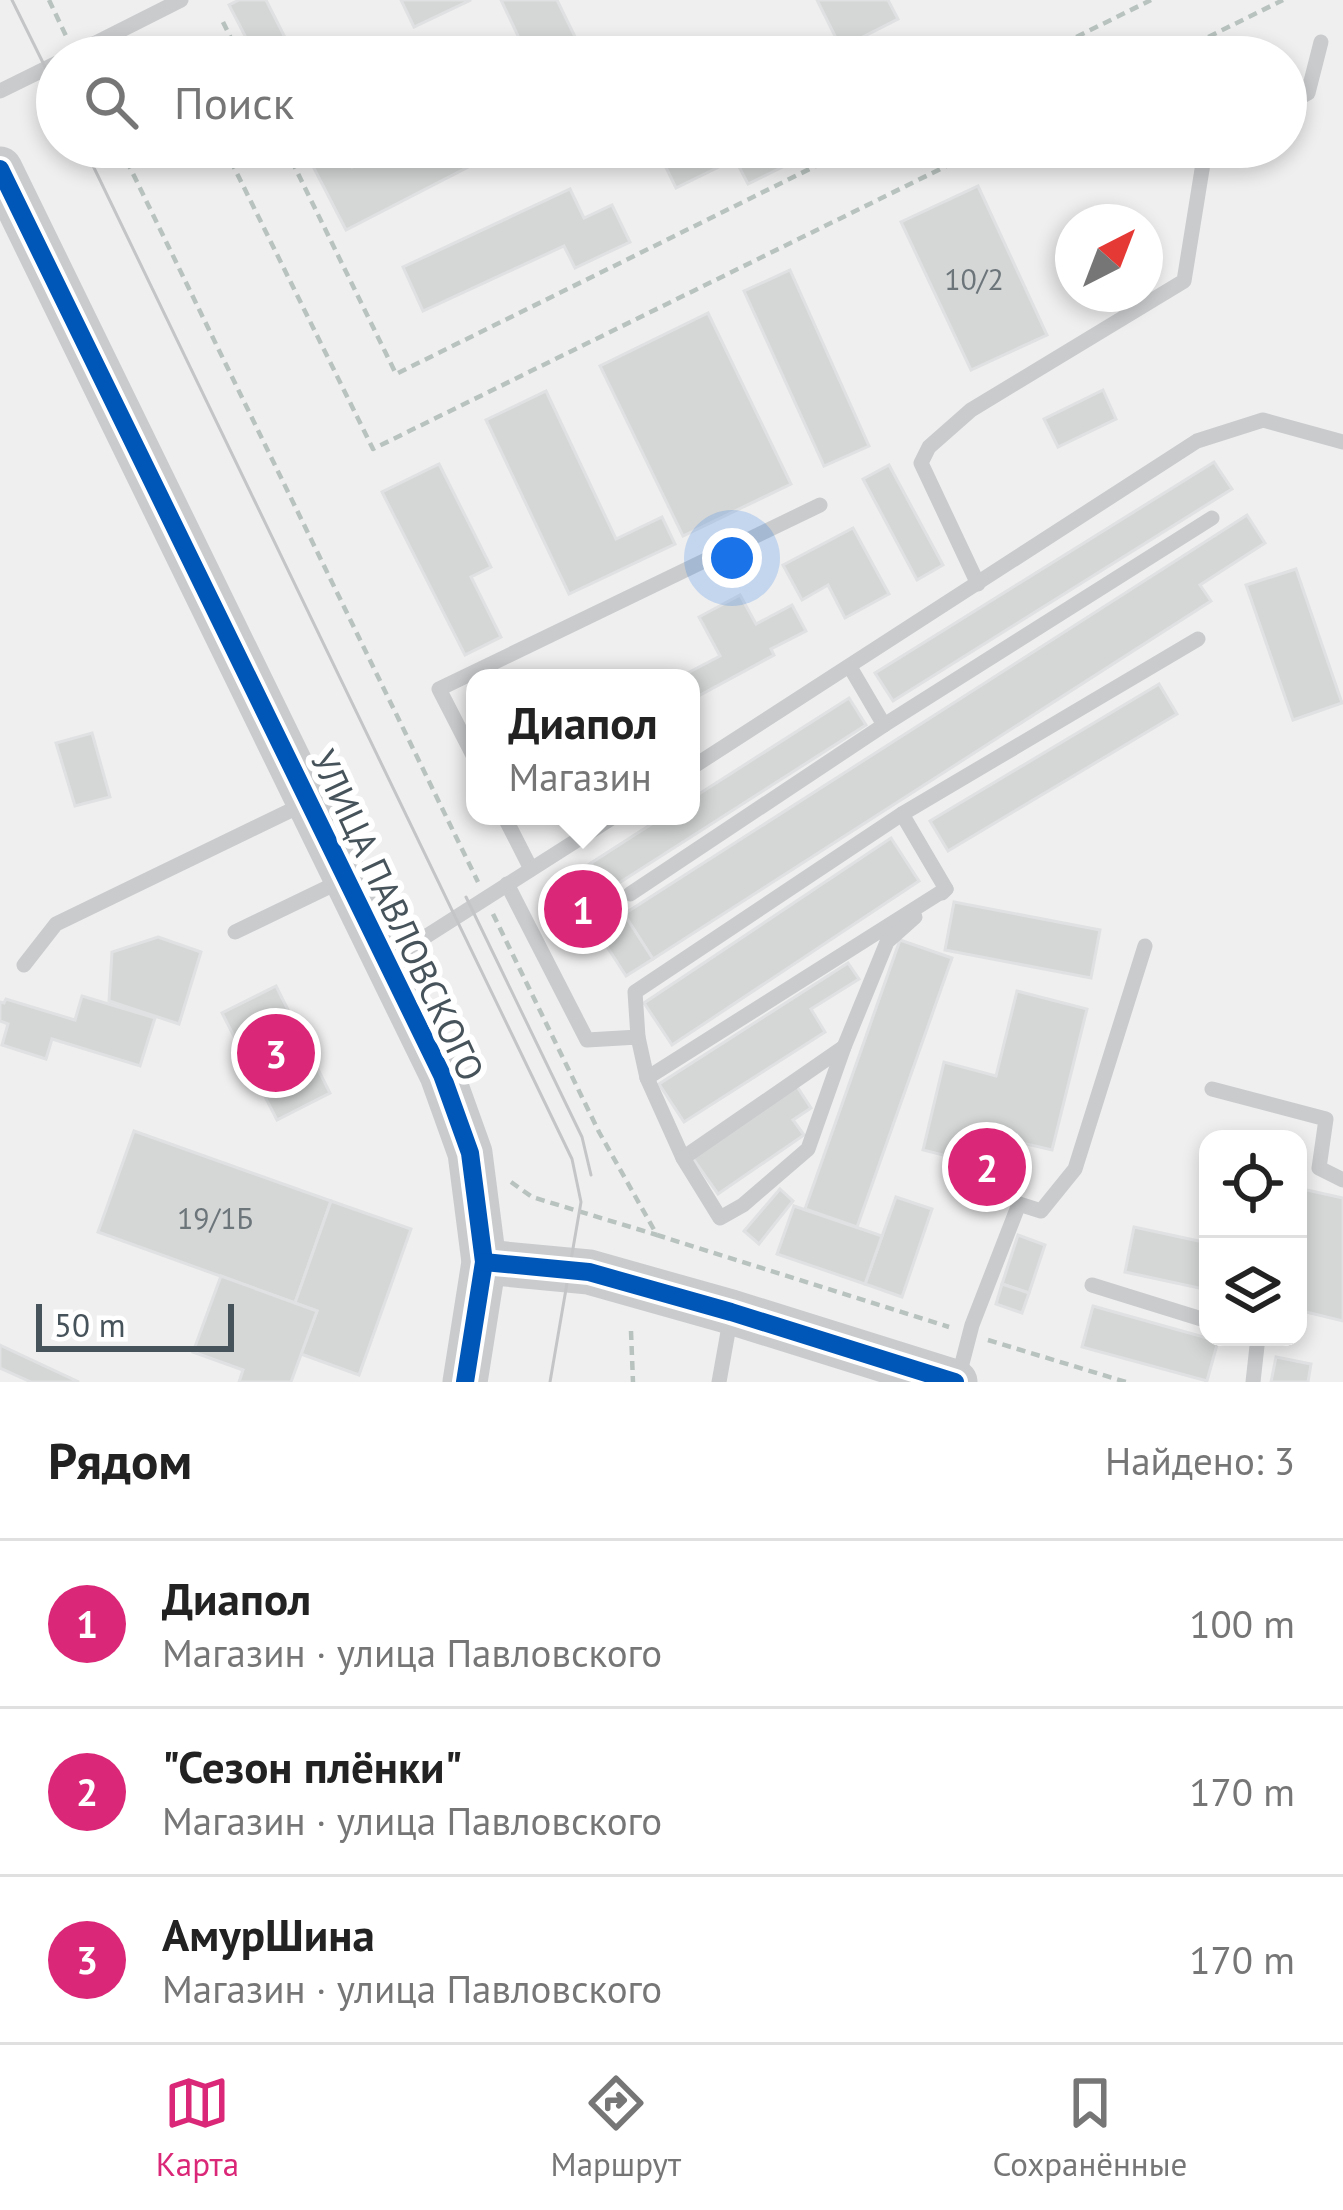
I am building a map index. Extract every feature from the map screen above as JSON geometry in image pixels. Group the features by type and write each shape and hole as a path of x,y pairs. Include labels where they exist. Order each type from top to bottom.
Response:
{"street":[{"name":"УЛИЦА ПАВЛОВСКОГО","path":"0,169 442,1075 470,1153 484,1262 465,1382"},
{"path":"484,1262 589,1272 956,1382"}],"lane":[{"path":"109,36 181,0"},
{"path":"1307,94 1322,42"},
{"path":"0,91 36,73"},
{"path":"978,584 921,463 929,447 971,410 1184,281 1202,168"},
{"path":"700,762 1197,441 1263,420 1343,442"},
{"path":"479,669 820,505"},
{"path":"630,894 884,725 1212,518"},
{"path":"946,889 887,942 808,1149 743,1205 720,1217 683,1158 647,1078 634,992 902,814 1198,639"},
{"path":"850,668 884,725"},
{"path":"466,675 439,688 466,742"},
{"path":"24,965 56,924 308,802"},
{"path":"902,814 946,889"},
{"path":"509,825 531,869"},
{"path":"386,961 601,825"},
{"path":"236,932 346,879"},
{"path":"507,884 587,1040 638,1037"},
{"path":"647,1078 946,889"},
{"path":"956,1382 1018,1204 1041,1211 1075,1169 1145,946"},
{"path":"683,1158 844,1048"},
{"path":"1212,1088 1326,1119 1319,1168 1343,1180"},
{"path":"1092,1285 1199,1318"},
{"path":"718,1382 731,1312"},
{"path":"1253,1382 1257,1346"}],"path":[{"path":"49,0 63,36"},
{"path":"1078,36 1151,0"},
{"path":"1210,36 1283,0"},
{"path":"223,22 230,36"},
{"path":"130,168 599,1132 657,1234"},
{"path":"234,168 373,449 942,168"},
{"path":"294,168 396,374 812,168"},
{"path":"496,1172 532,1197 1126,1382"},
{"path":"631,1331 632,1382"}],"building":[{"path":"239,0 266,0 284,36 245,36 229,5"},
{"path":"401,0 471,0 414,27"},
{"path":"501,0 557,0 575,36 518,36"},
{"path":"817,0 888,0 898,19 865,36 835,36"},
{"path":"314,168 466,168 346,230"},
{"path":"666,168 717,168 676,188"},
{"path":"740,168 780,168 748,184"},
{"path":"978,186 1047,335 971,370 901,222"},
{"path":"570,189 584,218 612,205 630,242 575,268 564,246 423,311 403,267"},
{"path":"790,270 869,446 824,466 744,291"},
{"path":"708,313 791,484 683,536 600,366"},
{"path":"1103,390 1116,419 1058,447 1044,419"},
{"path":"546,391 616,539 662,517 675,544 569,594 486,420"},
{"path":"1214,462 1232,489 893,701 875,673"},
{"path":"439,464 491,567 471,577 501,637 465,655 382,492"},
{"path":"889,465 943,565 917,580 863,479"},
{"path":"1247,515 1265,543 1200,585 1211,601 653,959 624,914"},
{"path":"853,528 889,594 845,618 828,585 802,600 783,565"},
{"path":"1296,569 1342,703 1293,720 1246,585"},
{"path":"740,595 756,624 792,605 806,631 771,649 774,655 700,695 700,669 695,669 720,656 699,617"},
{"path":"1159,684 1177,714 948,851 930,821"},
{"path":"849,698 866,725 608,890 591,863 650,825 700,825 700,793"},
{"path":"92,733 110,797 75,806 56,743"},
{"path":"891,838 919,881 672,1045 644,1003"},
{"path":"591,863 653,959 626,976 564,880"},
{"path":"954,902 1100,930 1091,978 945,950"},
{"path":"158,937 201,952 179,1024 109,1001 112,952"},
{"path":"900,940 952,958 857,1227 805,1209"},
{"path":"848,963 859,979 811,1009 825,1032 684,1122 659,1084"},
{"path":"276,986 330,1093 277,1120 222,1013"},
{"path":"1017,991 1087,1009 1052,1150 1018,1142 1010,1172 923,1150 944,1062 996,1076"},
{"path":"82,996 155,1018 140,1066 52,1039 46,1059 2,1045 8,1024 0,1021 0,1002 6,999 75,1020"},
{"path":"796,1085 811,1108 793,1120 804,1135 718,1194 692,1157"},
{"path":"134,1131 331,1201 295,1303 98,1232"},
{"path":"780,1189 793,1201 759,1244 744,1231"},
{"path":"1307,1190 1343,1198 1343,1321 1307,1312"},
{"path":"896,1197 932,1209 902,1297 865,1284"},
{"path":"331,1201 411,1229 359,1375 301,1354 317,1311 295,1303"},
{"path":"794,1206 882,1236 865,1284 777,1254"},
{"path":"1134,1227 1199,1241 1199,1288 1125,1272"},
{"path":"1018,1235 1045,1245 1029,1293 1002,1284"},
{"path":"221,1276 317,1311 291,1382 239,1382 243,1370 193,1352"},
{"path":"1002,1284 1029,1293 1022,1313 996,1304"},
{"path":"1093,1306 1199,1336 1199,1346 1217,1346 1207,1381 1082,1347"},
{"path":"0,1345 79,1382 31,1382 0,1368"},
{"path":"1276,1357 1311,1364 1308,1382 1271,1382"}],"tram line":[{"path":"12,0 36,49"},
{"path":"94,168 572,1159 581,1202 550,1382"},
{"path":"466,897 582,1137 591,1175"}],"cycle path":[{"path":"0,169 442,1075 470,1153 484,1262 465,1382"},
{"path":"484,1262 589,1272 955,1382"}],"place":[{"name":"Диапол","path":"583,909"},
{"name":"АмурШина","path":"276,1053"},
{"name":"\"Сезон плёнки\"","path":"987,1167"}]}
